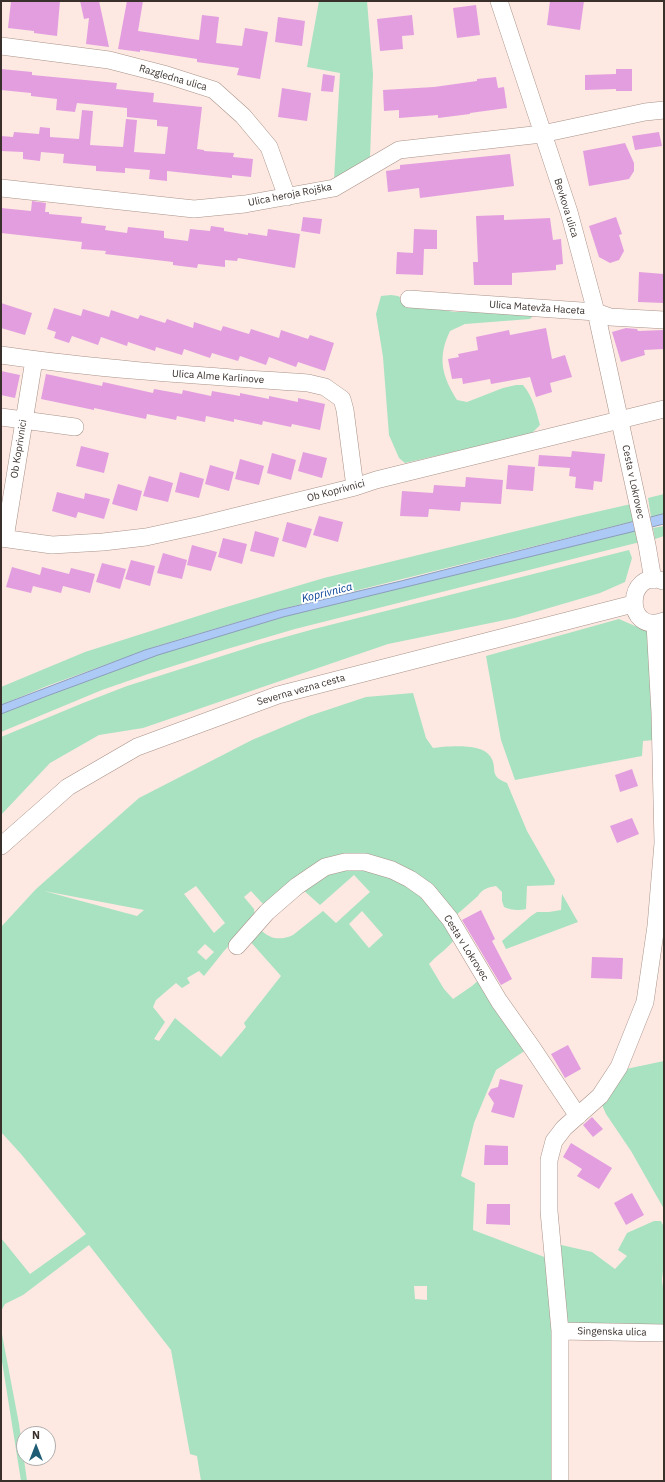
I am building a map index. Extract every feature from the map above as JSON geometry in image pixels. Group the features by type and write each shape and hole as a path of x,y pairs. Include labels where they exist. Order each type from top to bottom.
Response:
{"street":[{"name":"Bevkova ulica","path":"499,1 568,212 596,312 620,419"},
{"name":"Razgledna ulica","path":"1,46 109,60 167,75 214,90 243,116 268,147 286,197"},
{"name":"Ulica heroja Rojška","path":"1,188 194,209 286,197 334,188 399,150 542,134 645,112 664,110"},
{"name":"Ulica Matevža Haceta","path":"409,299 596,312 610,317 664,320"},
{"name":"Ulica Alme Karlinove","path":"1,355 34,360 195,375 308,383 325,387 342,399 345,410 355,487"},
{"name":"Ob Koprivnici","path":"34,360 3,538 52,545 103,542 146,537 201,525 664,409"},
{"path":"1,418 75,427"},
{"name":"Cesta v Lokrovec","path":"620,419 647,545 658,581"},
{"path":"560,1481 560,1331 549,1211 549,1160 554,1141 564,1128 600,1096 619,1067 645,1002 656,926 663,843 659,622 645,621 639,617 635,611 633,597 640,585 658,581"},
{"name":"Severna vezna cesta","path":"1,846 68,787 137,747 278,695 633,604"},
{"name":"Cesta v Lokrovec","path":"237,946 267,912 297,886 325,867 345,862 365,862 392,870 410,879 426,891 450,919 499,1000 578,1116"},
{"name":"Singenska ulica","path":"560,1331 664,1333"}],"green space":[{"path":"319,1 367,1 373,74 370,158 334,180 340,73 307,67"},
{"path":"381,296 398,296 413,305 455,312 505,312 532,314 530,319 465,324 450,331 444,350 443,367 448,383 457,400 467,402 503,388 523,385 532,399 540,425 531,434 405,463 399,458 389,435 383,357 376,314"},
{"path":"664,494 664,514 651,517 648,498"},
{"path":"631,504 635,521 278,610 157,646 47,686 1,705 1,687 85,652 223,608 324,578"},
{"path":"664,526 664,536 655,539 653,528"},
{"path":"637,530 640,542 295,629 227,649 102,690 1,732 1,714 160,654 283,617"},
{"path":"629,550 632,558 625,582 600,593 515,618 388,644 143,728 99,735 50,763 1,815 1,737 127,686 260,644 314,629"},
{"path":"619,619 651,633 654,740 643,741 642,756 515,780 501,740 486,656"},
{"path":"413,693 426,738 433,748 455,746 472,747 486,752 490,756 494,765 495,774 507,783 527,831 555,880 554,885 527,886 526,909 520,910 504,907 502,892 496,886 488,888 454,917 432,893 419,882 407,875 380,864 352,859 338,860 318,868 304,877 272,904 263,904 251,891 244,897 254,909 255,916 251,923 224,951 204,976 199,971 187,978 190,983 182,988 176,983 156,1000 153,1007 165,1022 154,1039 159,1041 175,1018 221,1057 246,1027 244,1023 281,976 248,939 257,932 262,931 273,938 289,937 323,911 336,923 370,892 354,875 320,905 302,889 335,869 348,866 360,867 392,877 419,892 434,906 453,930 456,937 429,964 444,989 453,999 482,977 497,1003 529,1048 496,1070 474,1123 461,1176 475,1183 473,1230 547,1258 555,1330 554,1481 201,1481 197,1456 190,1454 171,1350 89,1245 23,1295 5,1304 1,1311 1,1238 30,1274 86,1234 21,1154 1,1132 1,927 36,889 139,798 252,740 309,716 366,697","holes":["196,886 225,923 214,933 184,894","44,891 144,910 137,916","362,911 383,935 369,948 349,924","205,944 214,952 206,960 197,952","414,1286 427,1286 427,1300 415,1299"]},
{"path":"562,894 578,922 506,949 502,941 531,916 537,912 561,910"},
{"path":"664,1061 664,1209 631,1151 606,1114 602,1105 626,1069"},
{"path":"654,1221 661,1221 664,1227 664,1261 662,1280 664,1296 664,1328 577,1326 565,1322 557,1244 592,1252 615,1269 627,1256 618,1250 627,1233"},
{"path":"1,1329 19,1426 16,1426 16,1450 1,1355"},
{"path":"19,1466 25,1466 27,1481 21,1481"}],"water":[{"path":"664,514 664,524 283,617 158,655 1,714 1,705 145,650 279,610 401,581"}],"building":[{"path":"11,1 60,1 57,36 34,33 34,31 8,28"},
{"path":"80,1 99,1 109,47 86,44 89,18 84,19"},
{"path":"127,1 143,1 138,31 199,40 202,15 219,17 216,43 242,46 245,28 268,32 260,79 237,75 239,68 197,62 197,59 140,50 140,52 118,49"},
{"path":"550,1 584,1 580,30 547,25"},
{"path":"476,5 480,35 457,38 453,8"},
{"path":"412,15 414,35 402,36 403,49 380,51 377,19"},
{"path":"278,17 305,21 302,46 275,42"},
{"path":"1,69 32,72 32,75 117,83 116,89 154,93 153,102 202,107 197,149 204,151 234,153 233,157 253,159 251,177 232,175 232,178 167,171 167,181 149,179 150,170 125,168 125,173 96,171 96,166 63,163 64,154 41,152 40,161 23,159 23,152 1,151 1,136 13,137 14,132 39,134 40,127 50,128 50,137 79,139 82,110 93,111 90,145 123,147 126,119 137,120 134,152 165,154 168,127 157,126 157,120 127,117 127,108 77,103 75,112 56,110 57,99 31,96 31,93 1,90"},
{"path":"616,69 632,69 632,91 616,91 616,89 585,90 585,75 616,74"},
{"path":"323,74 335,76 333,92 321,91"},
{"path":"496,77 498,88 504,87 507,108 438,118 438,115 399,118 399,110 384,111 383,90 434,87"},
{"path":"282,88 311,93 307,121 278,117"},
{"path":"659,132 662,146 635,150 632,136"},
{"path":"625,143 634,163 634,171 629,179 589,186 583,151"},
{"path":"510,154 514,186 420,198 419,188 388,192 386,171 400,169 400,165"},
{"path":"32,201 46,203 45,212 49,212 49,214 82,217 81,223 106,226 105,230 127,233 128,227 164,231 164,238 188,241 190,229 210,231 211,226 224,228 224,231 248,235 248,233 267,236 268,229 300,234 295,268 238,258 237,261 225,260 225,267 198,264 197,268 173,265 173,262 105,254 106,251 81,249 82,242 1,233 1,208 31,211"},
{"path":"504,215 504,220 550,218 553,240 561,239 563,264 556,265 556,270 512,273 512,285 474,285 473,262 478,262 476,216"},
{"path":"303,217 322,219 320,234 301,231"},
{"path":"616,217 622,234 619,235 624,251 619,260 610,263 599,257 589,226"},
{"path":"414,229 437,230 437,249 424,249 423,275 396,274 397,252 413,253"},
{"path":"639,272 664,274 664,303 638,302"},
{"path":"1,303 32,313 25,335 1,328"},
{"path":"54,308 81,316 83,309 109,317 111,310 138,319 140,315 165,323 167,319 193,328 194,322 221,331 223,326 249,334 251,329 279,338 281,330 308,339 310,335 334,343 325,371 298,362 296,367 269,357 266,365 240,356 238,361 212,353 210,358 184,349 182,355 156,347 155,351 128,342 127,346 101,337 98,345 72,336 69,343 54,338 56,332 47,329"},
{"path":"546,328 552,359 565,355 572,377 550,383 552,392 536,397 530,377 491,384 490,379 463,384 462,378 452,379 448,359 459,357 458,354 478,350 476,337 509,330 510,335"},
{"path":"626,328 637,329 638,331 664,330 664,349 644,350 645,355 621,362 612,332"},
{"path":"1,371 20,375 15,398 1,395"},
{"path":"46,374 102,386 103,382 153,393 154,389 182,394 183,390 211,396 212,391 240,396 240,393 269,399 269,396 298,402 298,398 325,404 320,430 292,424 291,427 263,421 262,425 234,419 234,422 206,416 205,422 177,416 176,420 147,414 146,419 41,399"},
{"path":"81,446 109,453 104,473 76,466"},
{"path":"572,451 605,454 602,482 594,481 593,490 575,488 576,477 569,476 570,468 538,466 539,455 571,457"},
{"path":"303,452 327,458 322,478 298,471"},
{"path":"272,453 296,460 291,480 267,473"},
{"path":"240,459 264,466 259,485 235,479"},
{"path":"210,465 234,472 229,491 205,484"},
{"path":"508,465 535,467 533,491 506,489"},
{"path":"180,472 204,479 199,498 175,492"},
{"path":"149,476 173,483 168,502 143,496"},
{"path":"466,477 503,480 501,504 461,502 460,511 429,509 428,517 400,516 402,491 433,493 434,485 465,487"},
{"path":"118,484 142,491 137,511 112,504"},
{"path":"57,492 84,499 85,493 110,499 104,519 78,512 76,518 52,511"},
{"path":"319,516 343,522 338,542 313,535"},
{"path":"287,522 312,529 306,548 282,541"},
{"path":"255,531 279,538 274,557 250,551"},
{"path":"223,538 247,544 242,564 218,557"},
{"path":"192,545 217,552 211,571 187,565"},
{"path":"163,553 187,560 182,579 157,573"},
{"path":"131,560 155,566 150,586 125,579"},
{"path":"102,563 126,569 120,589 96,582"},
{"path":"12,567 40,575 42,567 69,574 71,568 95,574 90,593 63,586 61,593 33,586 31,593 6,587"},
{"path":"632,769 638,786 620,792 615,775"},
{"path":"632,818 639,834 617,843 610,826"},
{"path":"481,910 495,939 492,941 512,979 501,985 462,920"},
{"path":"592,957 623,958 622,979 591,978"},
{"path":"568,1045 581,1069 565,1078 551,1054"},
{"path":"500,1079 523,1085 514,1118 491,1112 494,1103 488,1094 491,1089 498,1087"},
{"path":"592,1117 603,1129 593,1137 583,1125"},
{"path":"571,1143 612,1168 599,1189 577,1176 582,1169 563,1157"},
{"path":"485,1145 508,1146 508,1165 484,1165"},
{"path":"632,1193 644,1215 626,1225 614,1203"},
{"path":"487,1204 510,1204 510,1225 486,1224"}],"water label":[{"name":"Koprivnica","path":"327,593"}]}
